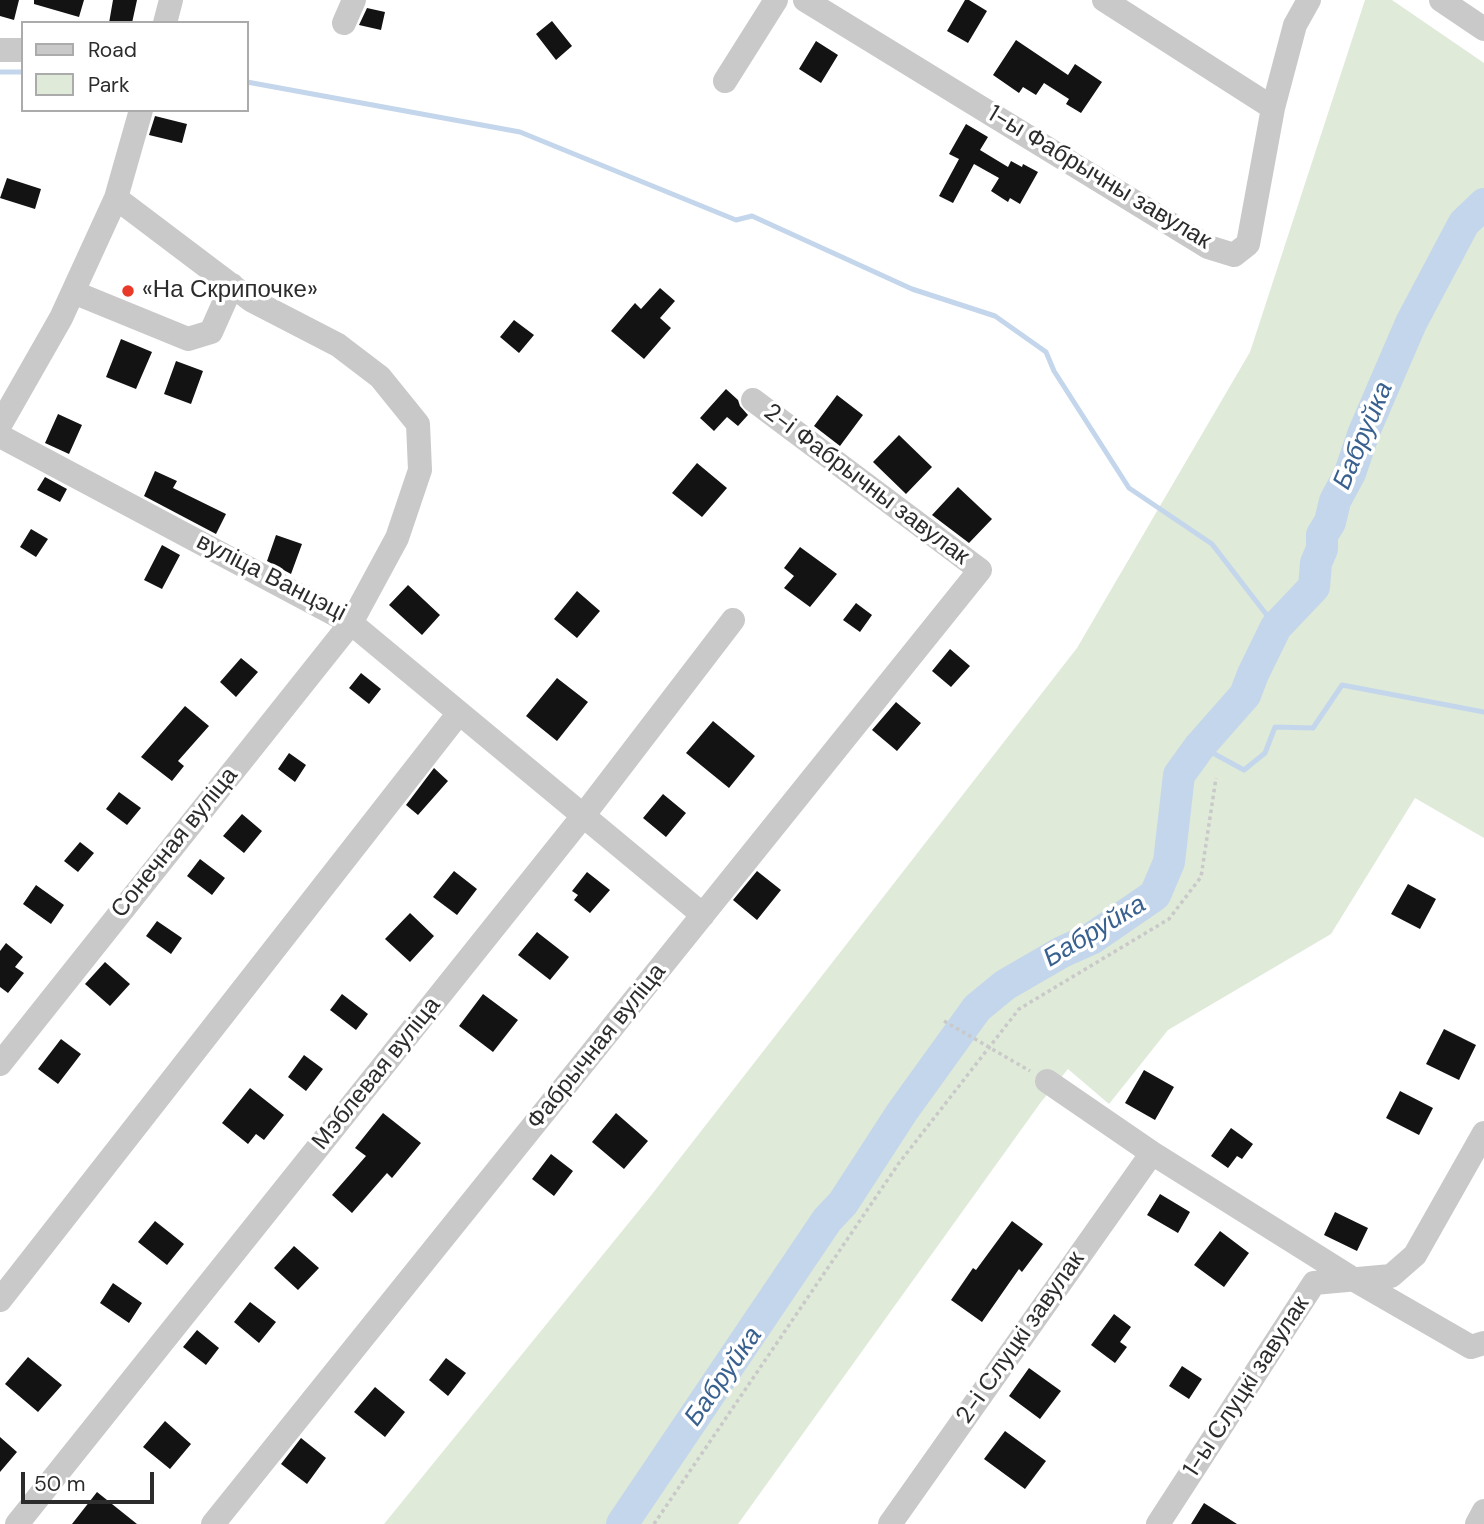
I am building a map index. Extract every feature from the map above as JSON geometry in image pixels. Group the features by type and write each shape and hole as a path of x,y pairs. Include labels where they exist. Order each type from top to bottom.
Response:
{"street":[{"path":"166,21 171,0"},
{"path":"344,23 354,0"},
{"path":"725,81 776,0"},
{"name":"1-ы Фабрычны завулак","path":"805,0 1208,247 1234,255 1248,244 1273,108 1294,25 1309,0"},
{"path":"1104,0 1273,108"},
{"path":"1441,0 1484,29"},
{"path":"0,50 21,50"},
{"path":"0,425 74,292 116,198 140,112"},
{"name":"вуліца Ванцэці","path":"0,436 351,623 397,538 419,470 418,424 380,377 338,345 251,300 116,198"},
{"path":"74,292 188,339 211,332 232,285"},
{"name":"2-і Фабрычны завулак","path":"752,400 980,570"},
{"name":"Фабрычная вуліца","path":"213,1524 980,570"},
{"name":"Мэблевая вуліца","path":"17,1524 583,816 733,620"},
{"path":"351,623 703,915"},
{"name":"Сонечная вуліца","path":"0,1064 351,623"},
{"path":"0,1300 459,713"},
{"path":"1047,1081 1152,1153 1353,1279 1471,1347 1484,1343"},
{"name":"1-ы Слуцкі завулак","path":"1158,1524 1314,1283 1391,1276 1415,1255 1484,1133"},
{"name":"2-і Слуцкі завулак","path":"890,1524 1152,1153"},
{"path":"1477,1524 1484,1511"}],"path":[{"path":"654,1524 900,1163 1019,1010 1169,919 1201,877 1216,778"},
{"path":"944,1021 1047,1081"}],"green space":[{"path":"1365,0 1392,0 1484,63 1484,838 1415,798 1331,934 1168,1030 1109,1104 1068,1069 1041,1102 738,1524 384,1524 649,1198 1077,648 1250,352"}],"building":[{"path":"0,0 19,0 14,20 0,16"},
{"path":"34,0 84,0 79,17 34,4"},
{"path":"113,0 137,0 132,21 109,21"},
{"path":"965,0 987,11 968,43 947,31"},
{"path":"367,8 385,12 381,30 359,25"},
{"path":"552,21 572,46 556,60 536,34"},
{"path":"1016,40 1068,75 1075,64 1102,82 1081,113 1066,104 1069,99 1044,83 1036,95 1023,87 1019,93 993,75"},
{"path":"816,41 838,55 821,83 799,69"},
{"path":"155,116 187,124 182,143 149,135"},
{"path":"966,124 988,137 980,150 1008,167 1011,161 1038,172 1020,204 1010,198 1008,202 991,191 999,178 974,164 953,203 939,196 959,159 949,154"},
{"path":"7,178 41,189 35,209 0,198"},
{"path":"660,288 675,301 660,318 671,328 644,359 611,331 635,303 641,309"},
{"path":"514,320 534,335 519,353 500,337"},
{"path":"121,339 152,352 136,389 106,377"},
{"path":"176,361 203,371 191,404 164,394"},
{"path":"726,389 748,415 738,426 727,417 714,431 700,418"},
{"path":"837,395 863,415 840,446 814,426"},
{"path":"58,414 82,425 69,454 45,443"},
{"path":"899,435 932,467 906,494 873,462"},
{"path":"697,463 727,488 702,517 672,493"},
{"path":"155,471 177,481 173,488 226,514 216,534 144,496"},
{"path":"45,477 67,489 60,502 37,490"},
{"path":"958,487 992,519 969,543 932,515"},
{"path":"31,529 48,539 36,557 20,547"},
{"path":"276,535 302,544 291,574 267,561"},
{"path":"162,545 180,555 162,589 144,580"},
{"path":"800,547 837,574 810,607 784,588 794,576 784,568"},
{"path":"408,585 440,615 422,635 389,605"},
{"path":"577,591 600,611 577,638 554,619"},
{"path":"856,603 872,615 860,632 843,620"},
{"path":"950,649 970,666 951,687 932,671"},
{"path":"241,658 258,672 236,697 220,682"},
{"path":"361,673 381,689 369,704 349,688"},
{"path":"557,678 588,702 557,741 526,716"},
{"path":"896,702 921,723 897,751 872,730"},
{"path":"185,706 209,726 178,761 184,766 172,781 141,757"},
{"path":"713,721 755,756 729,788 686,753"},
{"path":"289,753 306,765 295,782 278,769"},
{"path":"434,768 448,781 418,815 406,805"},
{"path":"119,792 141,808 127,825 106,809"},
{"path":"663,794 686,813 666,837 643,818"},
{"path":"242,814 262,831 244,853 223,836"},
{"path":"80,842 94,853 78,872 64,861"},
{"path":"200,859 225,878 212,895 187,876"},
{"path":"454,871 477,889 457,915 433,897"},
{"path":"757,871 781,890 757,920 733,900"},
{"path":"587,872 610,890 590,913 574,900 578,895 572,891"},
{"path":"1408,884 1436,899 1420,929 1391,914"},
{"path":"36,885 64,905 51,924 23,904"},
{"path":"410,913 434,936 410,962 385,939"},
{"path":"157,921 182,938 171,954 146,936"},
{"path":"537,932 569,957 550,980 518,955"},
{"path":"6,943 23,957 15,967 24,973 8,993 0,987 0,951"},
{"path":"105,962 130,984 110,1006 85,984"},
{"path":"342,994 368,1014 356,1030 330,1010"},
{"path":"483,994 518,1020 493,1052 459,1026"},
{"path":"1444,1029 1476,1045 1459,1080 1426,1064"},
{"path":"61,1039 81,1054 58,1084 38,1069"},
{"path":"304,1055 323,1069 306,1091 288,1077"},
{"path":"1144,1070 1174,1087 1155,1120 1125,1103"},
{"path":"250,1088 284,1115 264,1140 256,1134 248,1144 222,1123"},
{"path":"1400,1091 1433,1108 1419,1135 1386,1118"},
{"path":"383,1113 421,1143 392,1178 387,1173 352,1213 332,1195 366,1156 355,1148"},
{"path":"616,1113 648,1141 624,1169 592,1142"},
{"path":"1231,1128 1253,1144 1242,1159 1237,1156 1228,1168 1211,1156"},
{"path":"551,1154 573,1171 554,1196 532,1179"},
{"path":"1160,1194 1190,1212 1178,1233 1147,1215"},
{"path":"1335,1212 1368,1228 1357,1251 1324,1235"},
{"path":"155,1221 184,1244 167,1265 138,1242"},
{"path":"1012,1221 1043,1244 1022,1272 1019,1269 982,1322 951,1300 973,1268 976,1270"},
{"path":"1220,1231 1249,1253 1224,1287 1194,1265"},
{"path":"294,1246 319,1268 298,1290 274,1268"},
{"path":"113,1283 142,1303 129,1323 100,1303"},
{"path":"250,1302 276,1322 259,1343 234,1322"},
{"path":"1114,1314 1131,1327 1120,1342 1127,1347 1115,1363 1091,1345"},
{"path":"197,1330 219,1348 206,1365 183,1347"},
{"path":"28,1357 62,1385 38,1412 5,1384"},
{"path":"446,1358 466,1373 448,1396 429,1380"},
{"path":"1182,1366 1202,1379 1189,1399 1169,1386"},
{"path":"1029,1368 1061,1391 1040,1419 1009,1396"},
{"path":"375,1387 405,1412 385,1437 354,1412"},
{"path":"165,1421 191,1444 170,1469 143,1447"},
{"path":"1005,1431 1046,1461 1025,1489 984,1459"},
{"path":"0,1437 17,1452 0,1472"},
{"path":"301,1438 326,1458 307,1484 281,1464"},
{"path":"97,1492 137,1524 72,1524"},
{"path":"1204,1503 1237,1524 1191,1524"}],"waterway":[{"path":"0,72 21,72"},
{"path":"248,82 520,132 736,220 752,216 912,289 995,316 1046,352 1054,371 1129,488 1212,544 1276,627"},
{"name":"Бабруйка","path":"622,1524 827,1220 843,1203 902,1112 977,1008 1005,985 1062,952 1091,939 1155,895 1169,862 1179,775 1200,746 1245,695 1276,627 1314,587 1316,563 1322,549 1322,535 1330,522 1335,501 1350,473 1364,432 1411,323 1464,223 1484,204"},
{"path":"1200,746 1244,770 1265,753 1275,727 1313,728 1342,685 1484,712"}],"place":[{"name":"«На Скрипочке»","path":"128,291"}]}
